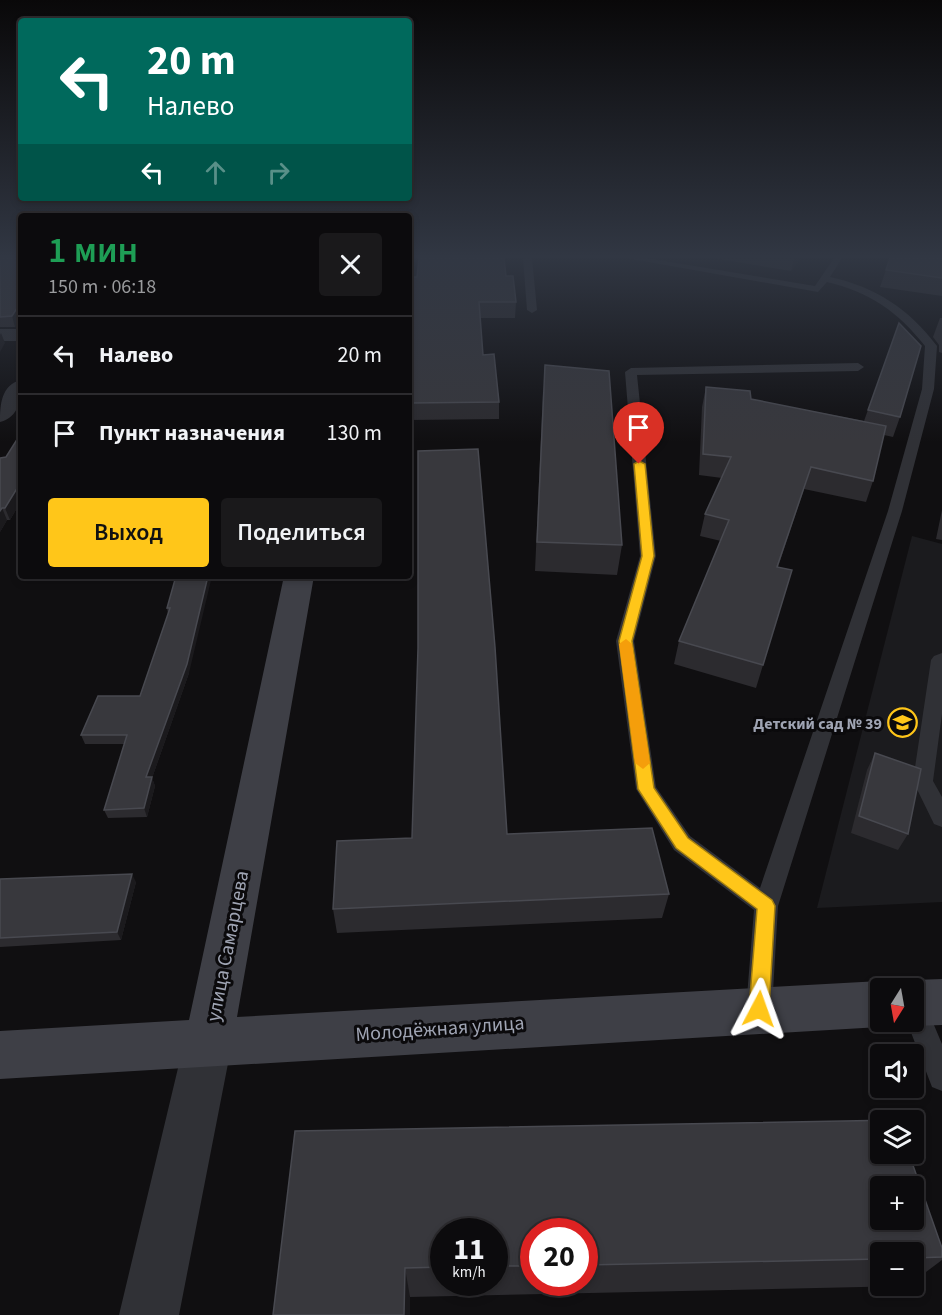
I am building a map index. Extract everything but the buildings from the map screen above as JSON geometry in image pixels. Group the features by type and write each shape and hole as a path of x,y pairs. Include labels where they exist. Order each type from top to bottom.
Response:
{"street":[{"path":"0,335 18,335"},
{"path":"0,415 18,391"},
{"name":"улица Самарцева","path":"149,1315 208,1043 298,579"},
{"path":"924,1003 942,1002"},
{"name":"Молодёжная улица","path":"0,1055 759,1009 870,1004"}],"lane":[{"path":"759,1009 766,906 935,390 931,346 909,319"},
{"path":"766,906 682,843 646,789 625,641 648,556 631,372 858,367"},
{"path":"942,659 940,660 923,781 942,818"},
{"path":"924,1032 942,1077"}],"shaded area":[{"name":"Детский сад № 39","path":"912,536 942,544 942,902 817,908"}],"slow traffic":[{"path":"626,644 643,763"}],"place":[{"name":"Детский сад № 39","path":"903,723"}],"route":[{"path":"639,464 648,556 625,641 646,789 682,843 766,906 759,1009"}]}
